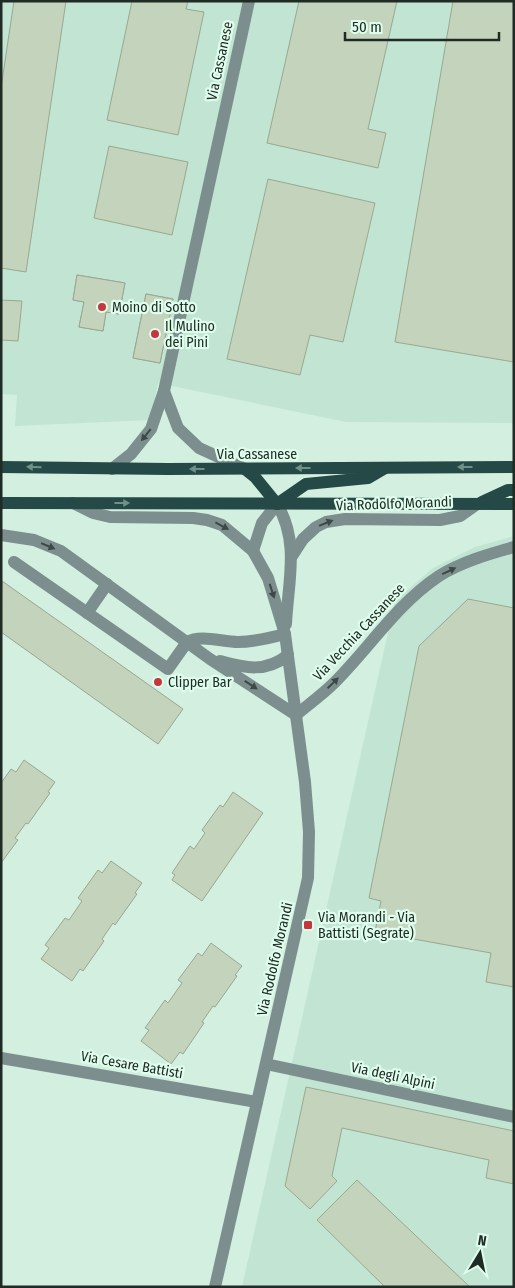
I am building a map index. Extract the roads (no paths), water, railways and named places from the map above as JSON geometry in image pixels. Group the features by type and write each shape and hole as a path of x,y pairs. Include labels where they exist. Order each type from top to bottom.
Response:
{"main road":[{"name":"Via Cassanese","path":"1,467 112,469 514,467"},
{"path":"277,504 306,484 368,478 385,468"},
{"path":"245,469 255,477 277,504"},
{"path":"477,504 508,490 514,490"},
{"path":"1,503 514,504"}],"street":[{"name":"Via Cassanese","path":"112,469 131,454 151,429 164,391 249,1"},
{"path":"164,391 178,428 199,448 245,469"},
{"name":"Via Rodolfo Morandi","path":"73,503 93,513 110,517 193,518 222,525 253,551 268,578 285,634 308,808 310,849 308,878 215,1287"},
{"path":"253,551 262,523 277,504"},
{"name":"Via Rodolfo Morandi","path":"277,504 287,523 292,556 285,634"},
{"name":"Via Rodolfo Morandi","path":"292,556 304,539 316,527 326,522 345,519 440,520 460,516 477,504"},
{"path":"1,535 34,540 61,551 210,659 296,715"},
{"name":"Via Vecchia Cassanese","path":"296,715 334,683 373,638 420,590 441,575 476,559 514,547"},
{"path":"14,562 168,669 186,642 199,638 236,642 256,641 285,634"},
{"path":"87,613 106,584"},
{"path":"210,659 244,668 265,667 279,662 288,655"},
{"name":"Via Cesare Battisti","path":"1,1058 257,1102"},
{"name":"Via degli Alpini","path":"266,1064 514,1117"}],"place":[{"name":"Moino di Sotto","path":"102,307"},
{"name":"Il Mulino dei Pini","path":"155,334"},
{"name":"Clipper Bar","path":"158,682"},
{"name":"Via Morandi - Via Battisti (Segrate)","path":"308,925"}]}
